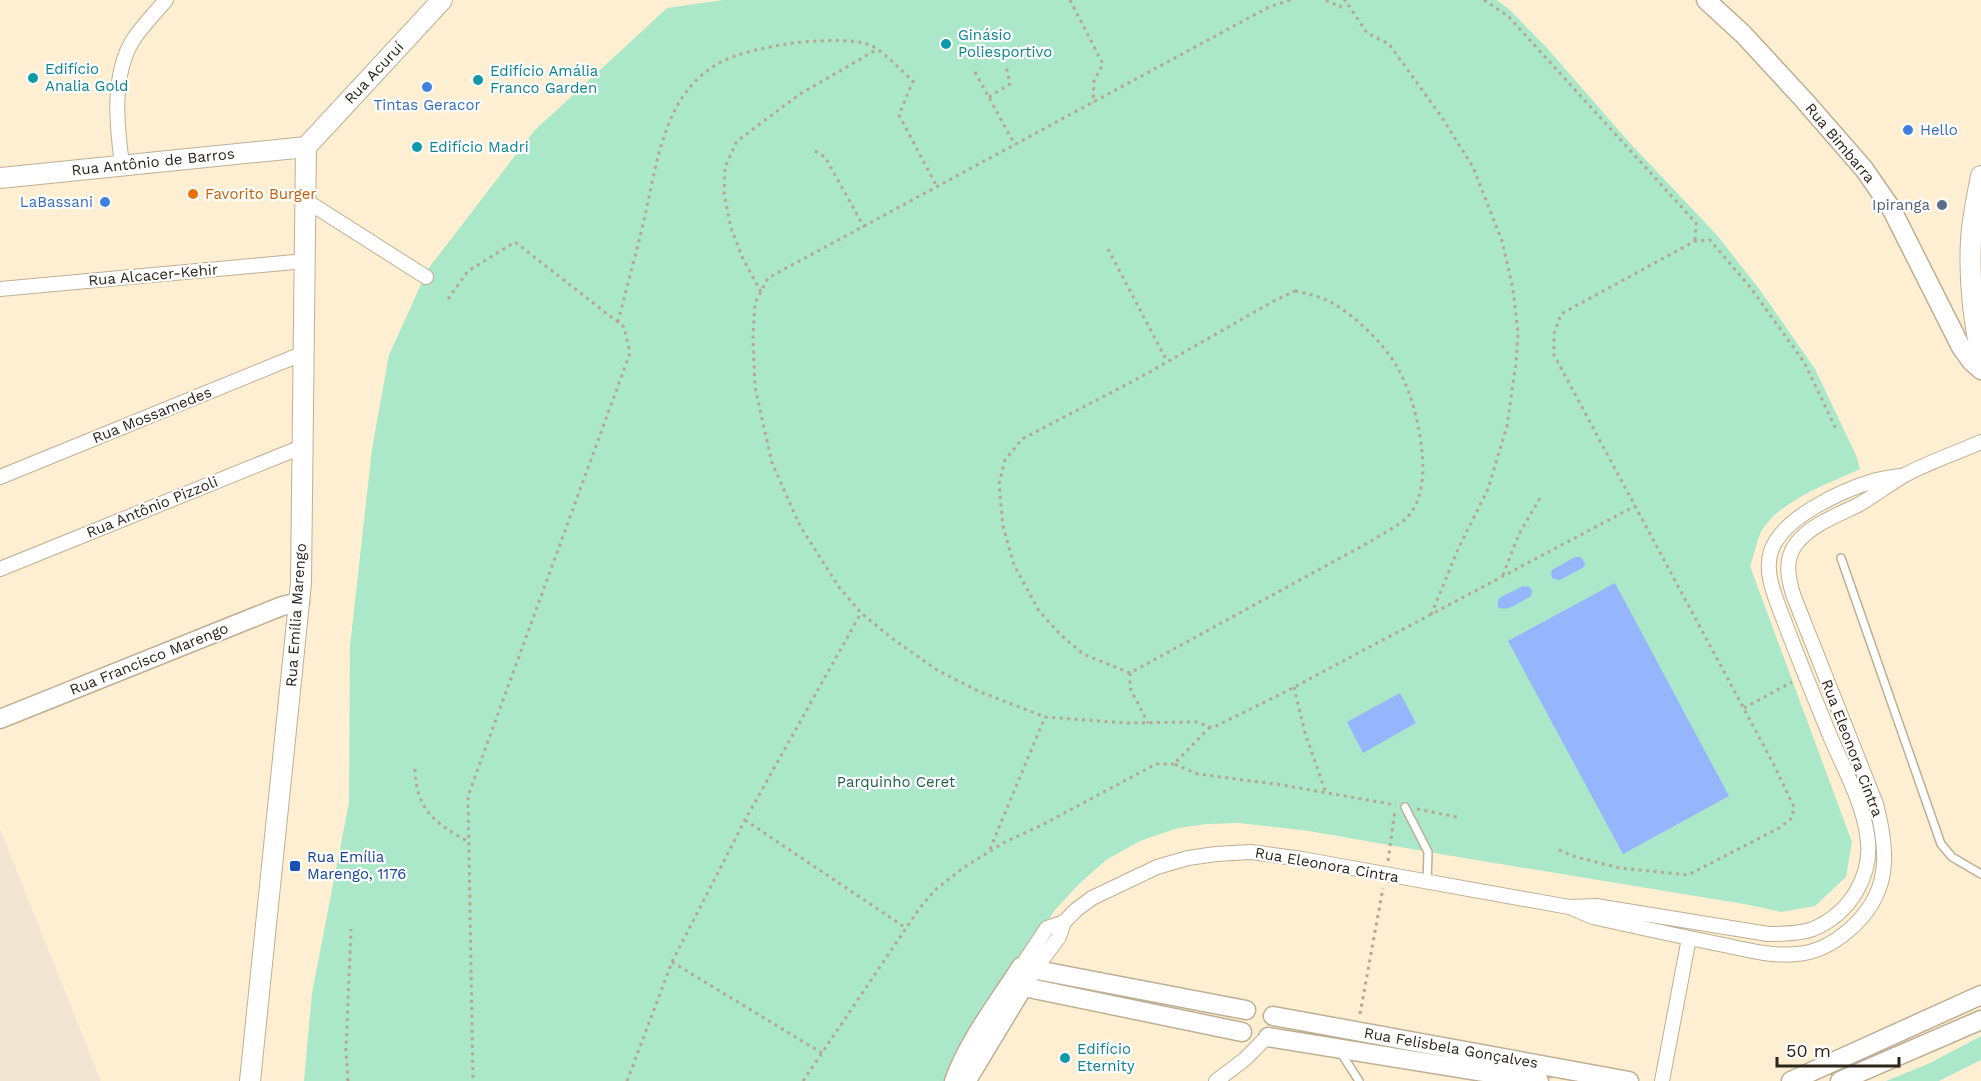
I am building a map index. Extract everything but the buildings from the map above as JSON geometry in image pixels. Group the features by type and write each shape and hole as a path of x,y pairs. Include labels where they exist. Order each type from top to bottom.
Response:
{"main road":[{"name":"Rua Acuruí","path":"306,147 442,0"},
{"name":"Rua Antônio de Barros","path":"0,178 306,147"},
{"name":"Rua Emília Marengo","path":"250,1081 300,602 304,446 306,147"},
{"path":"1981,176 1971,239 1972,293 1981,355"}],"street":[{"path":"122,165 117,129 119,89 124,60 133,40 166,0"},
{"name":"Rua Bimbarra","path":"1706,0 1751,42 1864,169 1891,208 1961,347 1981,370"},
{"path":"305,200 426,277"},
{"name":"Rua Alcacer-Kehir","path":"0,289 305,261"},
{"name":"Rua Mossamedes","path":"0,477 304,354"},
{"name":"Rua Eleonora Cintra","path":"1569,907 1593,917 1774,954 1797,954 1819,949 1839,939 1859,922 1871,908 1882,883 1886,861 1884,832 1876,804 1794,597 1789,581 1790,555 1797,543 1808,532 1878,494 1905,475 1981,442"},
{"name":"Rua Antônio Pizzoli","path":"0,569 304,446"},
{"name":"Rua Eleonora Cintra","path":"954,1081 963,1060 1028,967 1059,937 1064,922 1076,910 1092,898 1156,867 1188,858 1251,852 1569,907 1596,906 1768,934 1811,930 1829,920 1855,896 1863,879 1869,855 1867,833 1858,802 1774,595 1770,574 1770,553 1778,536 1791,523 1818,504 1874,481 1905,475"},
{"name":"Rua Francisco Marengo","path":"0,719 271,611 300,602"},
{"path":"1662,1081 1689,938"},
{"path":"1028,967 1246,1010"},
{"path":"1016,986 1244,1033"},
{"name":"Rua Eleonora Cintra","path":"963,1081 969,1075 1016,986"},
{"path":"1791,1081 1981,995"},
{"path":"1216,1081 1245,1059 1267,1037 1272,1030 1273,1016 1266,1008 1255,1006 1246,1010 1241,1017 1240,1024 1244,1033 1249,1039 1259,1040 1267,1037"},
{"name":"Rua Felisbela Gonçalves","path":"1273,1016 1629,1081"},
{"path":"1840,1081 1981,1020"},
{"path":"1244,1033 1245,1059"},
{"name":"Rua Felisbela Gonçalves","path":"1267,1037 1539,1081"}],"lane":[{"path":"1841,558 1941,844 1952,857 1981,874"},
{"path":"1405,807 1428,852 1427,883"},
{"path":"1338,1048 1359,1081"}],"path":[{"path":"1070,0 1103,64 1094,81 1093,103"},
{"path":"1290,0 1269,7 768,278 755,303 753,336 755,387 772,463 800,526 839,587 861,613 937,670 978,691 1045,717 1148,723 1197,722 1212,728 1294,687 1635,506"},
{"path":"1326,0 1340,7 1345,0 1367,33 1389,44 1462,147 1473,167 1498,231 1513,289 1518,333 1507,426 1488,489 1458,549 1431,615"},
{"path":"1484,0 1508,16 1696,223 1695,241"},
{"path":"618,322 644,224 665,130 675,108 696,81 719,63 741,54 798,42 842,40 869,44 913,81 899,115 937,187"},
{"path":"761,292 743,259 731,228 724,194 725,167 737,141 800,94 877,49"},
{"path":"989,97 1010,84 1005,66"},
{"path":"975,72 1015,145"},
{"path":"815,151 825,157 864,227"},
{"path":"1558,850 1620,868 1688,875 1779,828 1792,818 1794,807 1744,708 1554,355 1554,334 1561,314 1695,241 1710,240 1750,287 1804,362 1837,431"},
{"path":"448,299 468,271 515,242 624,327 630,353 468,796 474,1081"},
{"path":"1108,249 1167,361"},
{"path":"1295,291 1311,294 1334,304 1359,322 1396,364 1410,398 1419,431 1423,468 1419,494 1411,513 1396,526 1130,673 1083,654 1062,636 1039,611 1014,565 1003,526 999,484 1005,460 1022,439 1263,306 1295,291"},
{"path":"1503,576 1519,534 1540,498"},
{"path":"627,1081 672,962 744,820 861,613"},
{"path":"1130,673 1130,688 1148,723"},
{"path":"1744,708 1805,675"},
{"path":"1294,687 1305,733 1326,793"},
{"path":"990,851 1045,717"},
{"path":"1174,764 1210,727"},
{"path":"803,1081 906,928 935,890 990,851 1156,764 1174,764 1198,774 1326,793 1457,818"},
{"path":"415,769 415,784 420,802 432,818 469,842"},
{"path":"1357,1031 1390,848 1395,805"},
{"path":"744,820 906,928"},
{"path":"348,1081 346,1050 351,929"},
{"path":"672,962 822,1053"}],"shaded area":[{"path":"0,829 101,1081 0,1081"}],"green space":[{"name":"Parquinho Ceret","path":"723,0 1497,0 1510,10 1547,48 1628,141 1716,234 1760,290 1815,369 1856,455 1860,469 1804,495 1778,512 1768,522 1760,534 1750,566 1852,842 1846,877 1815,906 1781,912 1309,831 1239,823 1207,824 1178,828 1140,841 1106,860 1078,885 1055,910 944,1081 304,1081 312,993 349,802 350,646 372,449 389,355 428,269 534,131 667,8"},
{"path":"1981,1036 1981,1060 1939,1081 1886,1081 1930,1063"}],"water":[{"path":"1575,557 1581,557 1585,563 1584,567 1560,580 1553,579 1552,570"},
{"path":"1615,583 1729,796 1623,854 1508,641"},
{"path":"1523,586 1530,587 1531,596 1506,609 1498,607 1498,600 1501,597"},
{"path":"1400,693 1416,723 1363,753 1347,722"}],"place":[{"name":"Ginásio Poliesportivo","path":"946,44"},
{"name":"Edifício Analia Gold","path":"33,78"},
{"name":"Edifício Amália Franco Garden","path":"478,80"},
{"name":"Tintas Geracor","path":"427,87"},
{"name":"Hello","path":"1908,130"},
{"name":"Edifício Madri","path":"417,147"},
{"name":"Favorito Burger","path":"193,194"},
{"name":"LaBassani","path":"105,202"},
{"name":"Ipiranga","path":"1942,205"},
{"name":"Rua Emília Marengo, 1176","path":"295,866"},
{"name":"Edifício Eternity","path":"1065,1058"}]}
